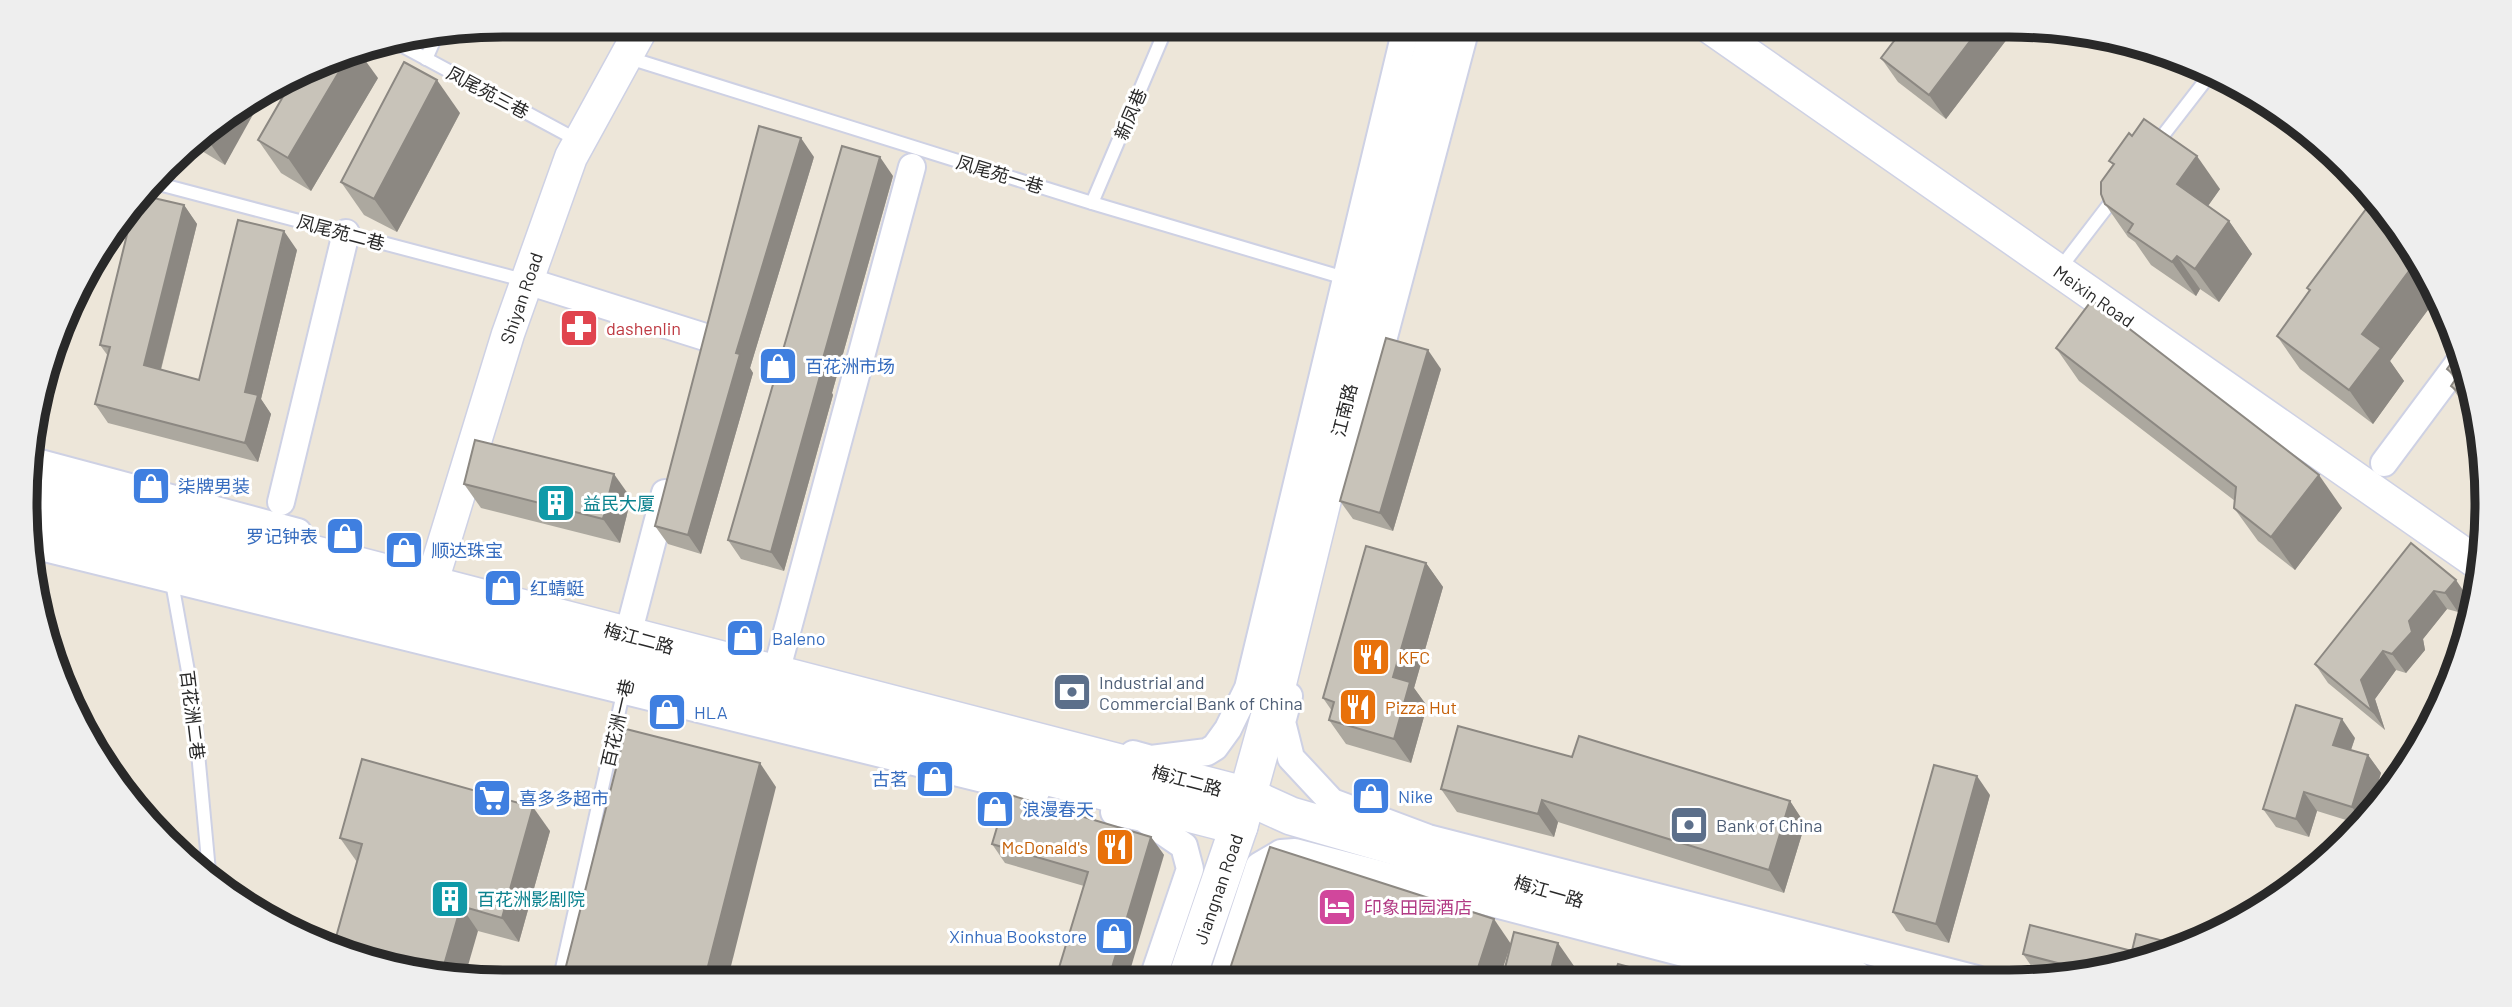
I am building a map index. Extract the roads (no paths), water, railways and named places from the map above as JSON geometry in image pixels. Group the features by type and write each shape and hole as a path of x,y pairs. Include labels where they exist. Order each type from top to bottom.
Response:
{"main road":[{"name":"江南路","path":"1243,811 1269,718 1436,37"},
{"name":"梅江二路","path":"38,483 431,584 1243,811"},
{"name":"梅江二路","path":"37,516 169,564 627,680 1243,811"},
{"name":"梅江一路","path":"1243,811 1291,816 1814,970"},
{"name":"Jiangnan Road","path":"1190,970 1243,811"}],"street":[{"name":"Shiyan Road","path":"431,584 508,334 571,157 637,37"},
{"path":"39,463 1151,759 1207,752 1215,747 1228,729 1248,688 1404,37"},
{"path":"1464,37 1282,722 1291,758 1332,802 1428,838 1942,970"},
{"name":"Meixin Road","path":"1724,37 2472,559"},
{"path":"778,665 912,167"},
{"path":"281,502 346,233"},
{"path":"527,281 705,337"},
{"path":"698,363 712,310"},
{"path":"2384,463 2454,368"},
{"path":"630,627 671,469"},
{"path":"39,546 169,564"},
{"path":"627,680 1143,818 1184,846 1191,870 1157,970"},
{"path":"1225,970 1259,866 1281,853 1295,852 1748,970"}],"lane":[{"name":"新凤巷","path":"1092,203 1162,37"},
{"path":"426,59 433,43"},
{"name":"凤尾苑三巷","path":"406,48 579,142"},
{"name":"凤尾苑一巷","path":"626,57 1092,203 1374,287"},
{"path":"2144,160 2205,81"},
{"path":"2058,271 2127,183"},
{"name":"凤尾苑二巷","path":"163,185 527,281"},
{"name":"百花洲二巷","path":"169,564 193,699 208,865"},
{"name":"百花洲一巷","path":"562,970 627,680"}],"place":[{"name":"dashenlin","path":"579,328"},
{"name":"百花洲市场","path":"778,366"},
{"name":"柒牌男装","path":"151,486"},
{"name":"益民大厦","path":"556,503"},
{"name":"罗记钟表","path":"345,536"},
{"name":"顺达珠宝","path":"404,550"},
{"name":"红蜻蜓","path":"503,588"},
{"name":"Baleno","path":"745,638"},
{"name":"KFC","path":"1371,657"},
{"name":"Industrial and Commercial Bank of China","path":"1072,692"},
{"name":"Pizza Hut","path":"1358,707"},
{"name":"HLA","path":"667,712"},
{"name":"古茗","path":"935,779"},
{"name":"Nike","path":"1371,796"},
{"name":"喜多多超市","path":"492,798"},
{"name":"浪漫春天","path":"995,809"},
{"name":"Bank of China","path":"1689,825"},
{"name":"McDonald's","path":"1115,847"},
{"name":"百花洲影剧院","path":"450,899"},
{"name":"印象田园酒店","path":"1337,907"},
{"name":"Xinhua Bookstore","path":"1114,936"}]}
